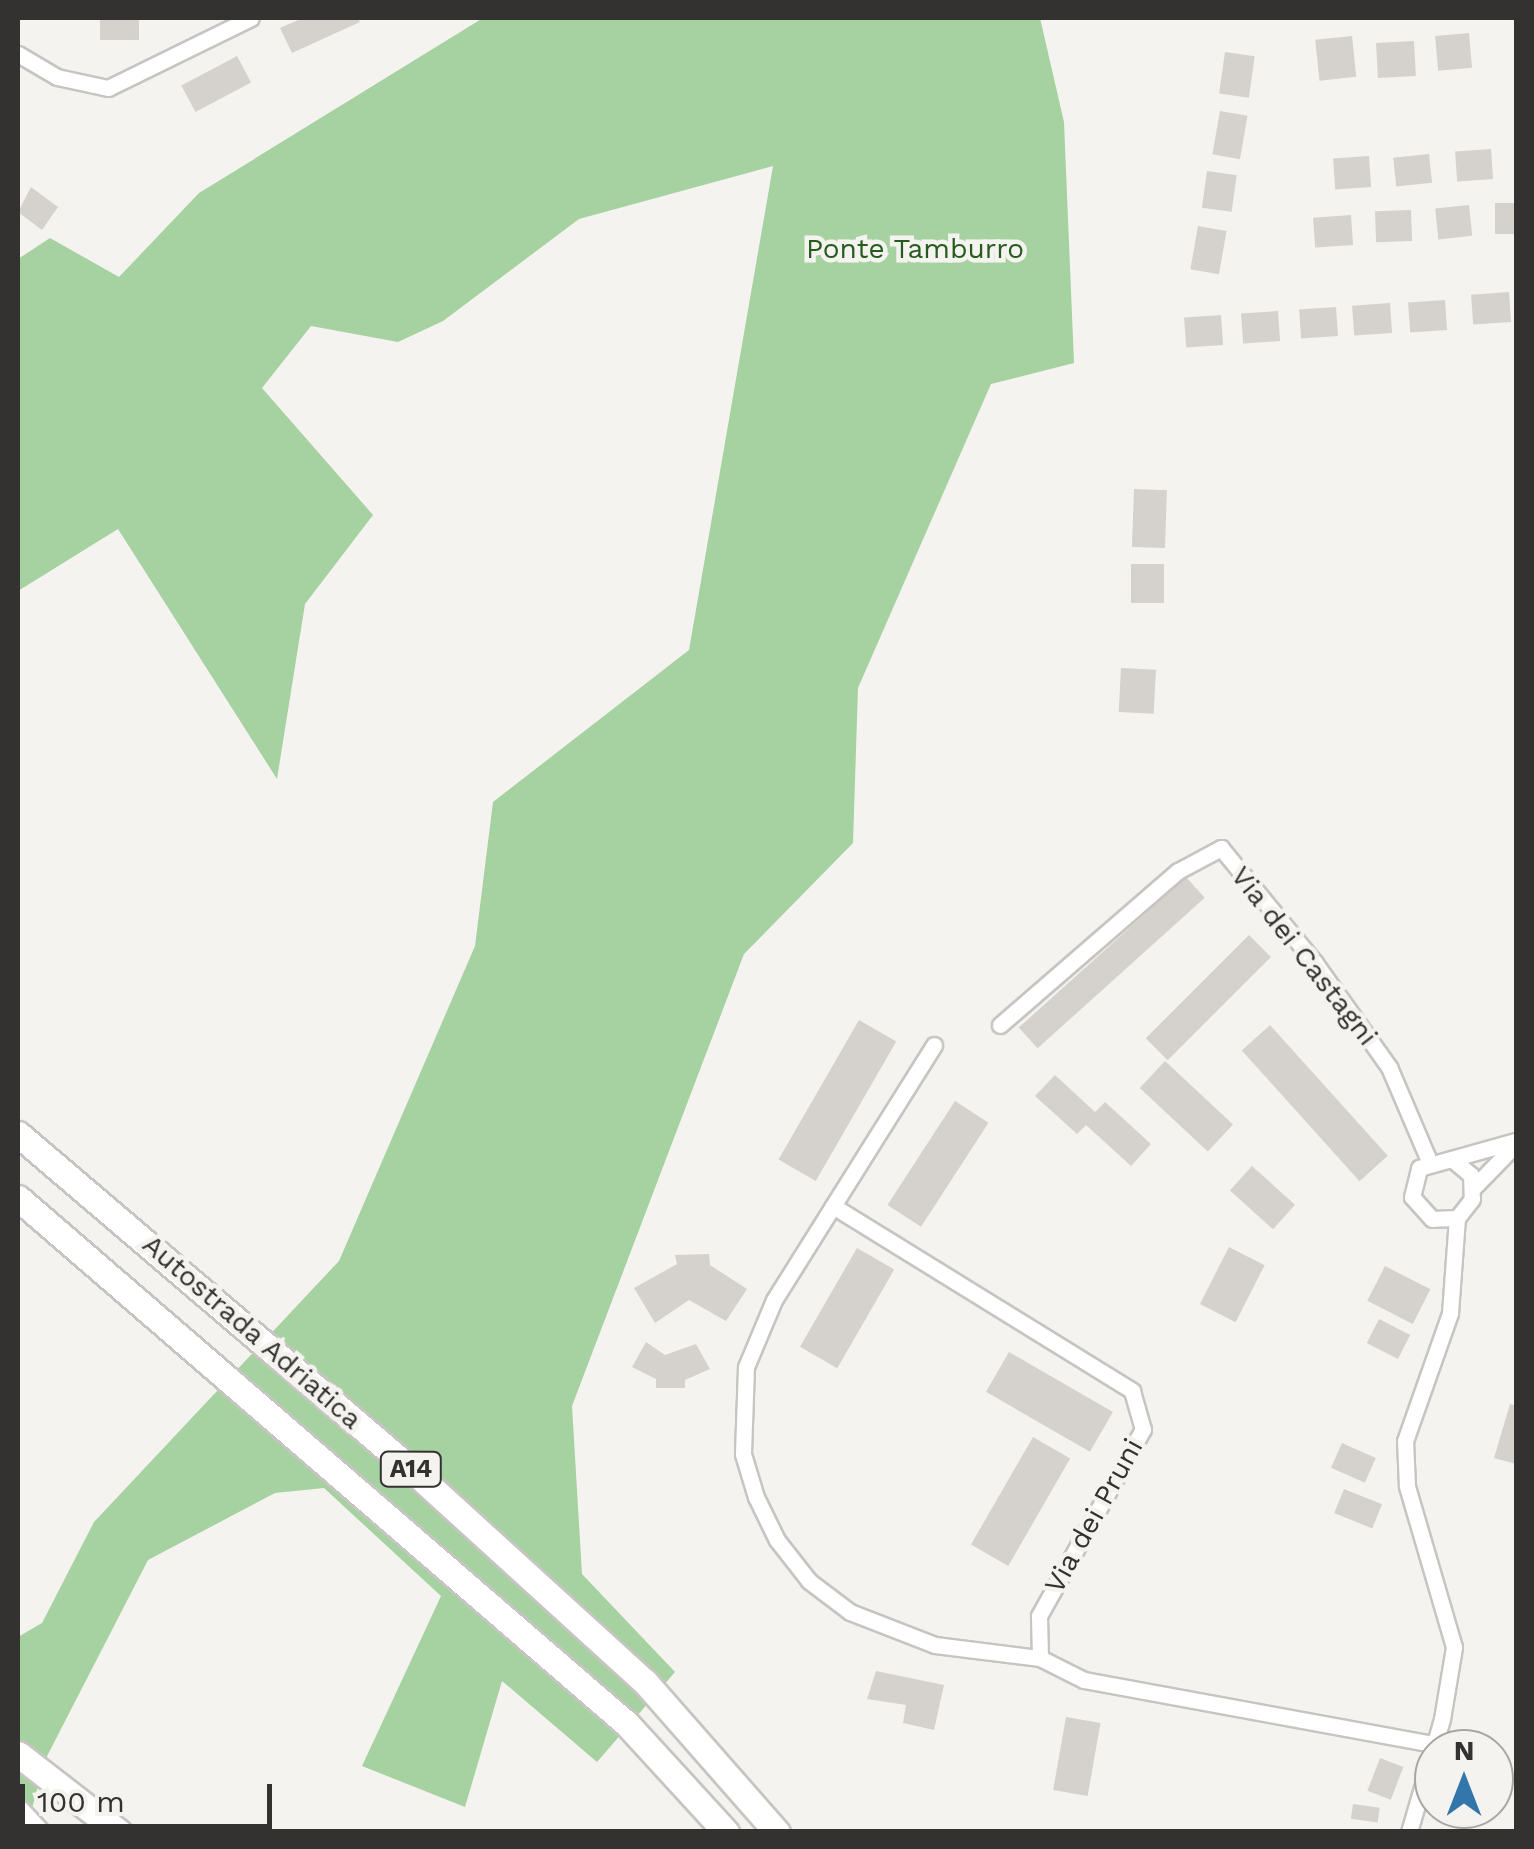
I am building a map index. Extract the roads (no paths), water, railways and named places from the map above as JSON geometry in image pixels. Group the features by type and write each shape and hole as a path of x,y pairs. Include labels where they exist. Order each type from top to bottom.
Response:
{"highway":[{"name":"Autostrada Adriatica","path":"18,1134 413,1471 645,1682 777,1832"},
{"name":"Autostrada Adriatica","path":"18,1198 627,1724 726,1832"},
{"path":"18,1754 120,1832"},
{"path":"18,1813 36,1832"}],"street":[{"path":"18,54 58,78 108,88 251,18"},
{"name":"Via dei Castagni","path":"1000,1025 1178,871 1220,848 1315,962 1390,1067 1429,1161"},
{"path":"934,1045 774,1300 746,1367 743,1454 756,1497 776,1540 809,1581 850,1612 935,1645 1040,1658 1084,1680 1414,1740"},
{"path":"1451,1257 1432,1219 1418,1208 1411,1192 1416,1174 1429,1161 1453,1160 1516,1143"},
{"path":"1437,1729 1454,1648 1410,1496 1405,1441 1450,1313 1456,1218 1470,1205 1474,1188 1516,1143"},
{"path":"1453,1160 1468,1170 1474,1188"},
{"name":"Via dei Pruni","path":"832,1206 1132,1391 1143,1429 1040,1616 1040,1658"},
{"path":"1432,1219 1456,1218"}],"park label":[{"name":"Ponte Tamburro","path":"915,249"}]}
